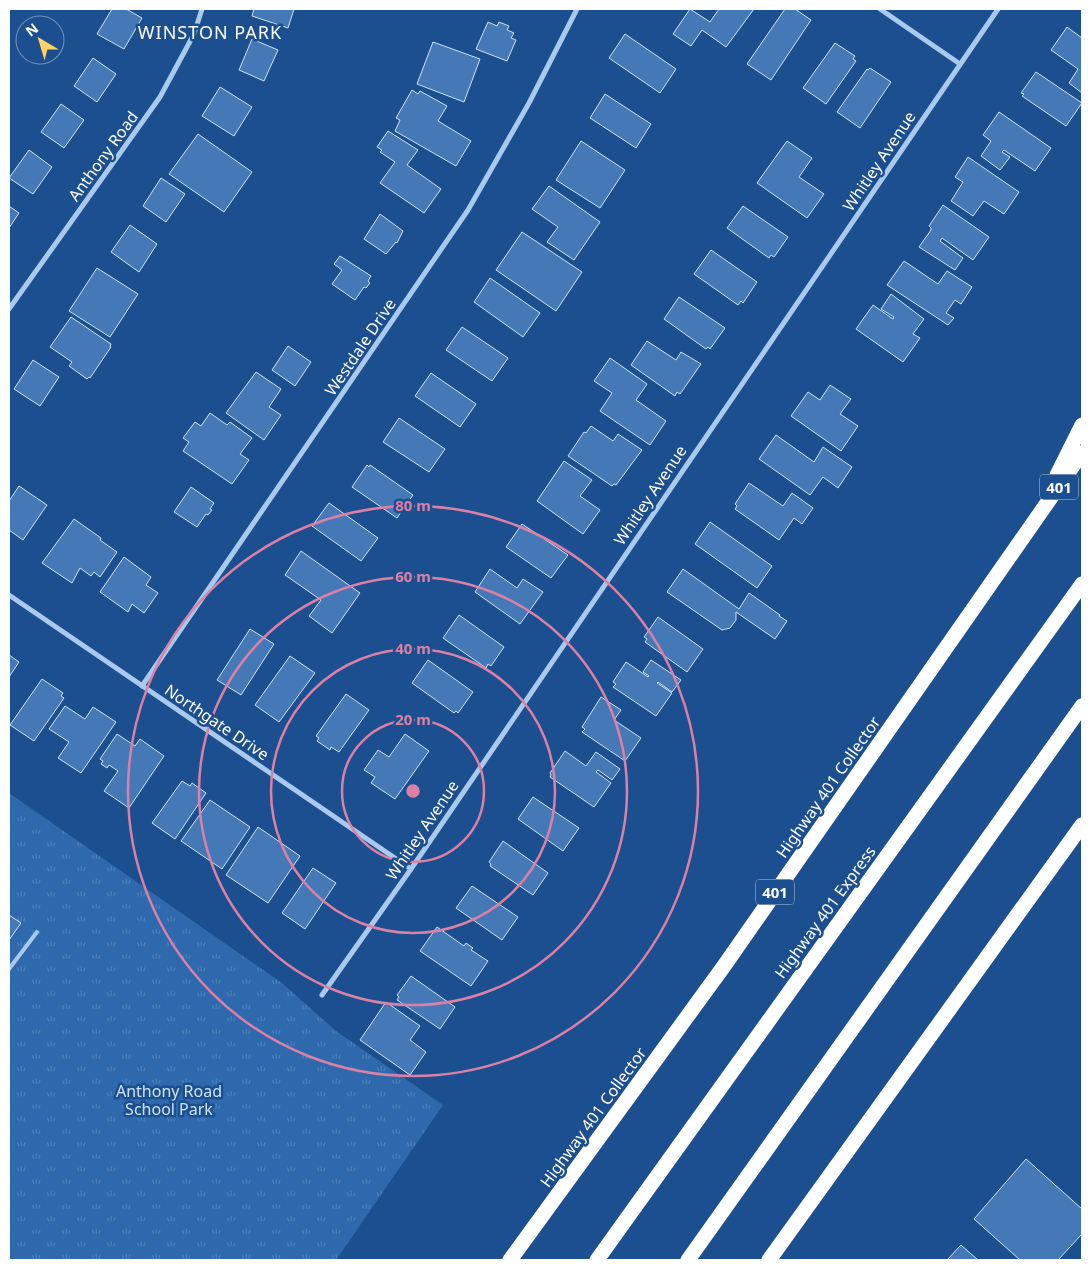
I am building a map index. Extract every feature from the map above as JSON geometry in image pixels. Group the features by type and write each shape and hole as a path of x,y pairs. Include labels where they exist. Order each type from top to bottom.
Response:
{"highway":[{"path":"1035,520 1082,425"},
{"name":"Highway 401 Collector","path":"510,1260 724,966 1082,453"},
{"name":"Highway 401 Express","path":"597,1260 1082,584"},
{"path":"688,1260 1082,706"},
{"path":"769,1260 1082,825"}],"street":[{"name":"Anthony Road","path":"9,309 160,97 194,34 202,9"},
{"name":"Westdale Drive","path":"142,686 468,210 529,103 577,9"},
{"path":"880,9 960,64"},
{"name":"Whitley Avenue","path":"322,995 411,869 998,9"},
{"name":"Northgate Drive","path":"9,595 411,869"}],"lane":[{"path":"9,969 37,932"}],"green space":[{"name":"Anthony Road School Park","path":"9,793 282,983 336,1031 443,1105 336,1260 9,1260"}],"building":[{"path":"112,9 126,9 142,18 124,49 97,34"},
{"path":"254,9 294,9 288,28 252,16"},
{"path":"690,9 710,22 719,9 754,9 726,47 702,30 691,46 673,34"},
{"path":"785,9 795,9 811,20 771,80 747,64"},
{"path":"488,22 497,26 499,22 509,26 507,30 514,33 511,38 516,40 507,61 476,49"},
{"path":"1067,27 1082,38 1082,93 1069,83 1078,69 1051,50"},
{"path":"625,34 676,69 660,93 609,58"},
{"path":"252,39 278,50 264,81 239,70"},
{"path":"433,42 480,59 464,102 417,84"},
{"path":"835,43 855,56 853,59 856,61 826,104 803,88"},
{"path":"93,58 116,74 97,102 74,86"},
{"path":"870,68 891,82 860,128 837,112 867,69"},
{"path":"1036,72 1082,103 1066,126 1022,96 1024,94 1021,93"},
{"path":"220,87 252,107 234,136 202,116"},
{"path":"412,90 418,94 420,91 447,106 438,121 471,141 456,166 395,131 400,120 396,118"},
{"path":"605,94 651,124 636,148 590,118"},
{"path":"61,104 84,120 64,148 41,132"},
{"path":"999,112 1051,148 1035,171 1004,150 1002,152 1010,157 1000,170 981,156 991,141 983,135"},
{"path":"388,131 418,150 407,165 441,189 424,213 380,183 395,162 380,152 382,150 377,147"},
{"path":"198,134 252,172 224,212 169,174"},
{"path":"581,141 625,170 600,208 556,180"},
{"path":"787,141 812,158 799,177 824,194 807,218 757,183"},
{"path":"29,150 52,167 33,194 9,178"},
{"path":"968,157 1019,192 1004,214 984,201 973,216 951,201 963,182 955,177"},
{"path":"161,178 185,194 166,222 143,206"},
{"path":"549,186 600,222 574,260 547,242 558,227 532,209"},
{"path":"943,205 989,237 973,260 942,238 940,241 963,258 955,270 919,247 931,230 929,226"},
{"path":"9,206 19,213 9,228"},
{"path":"743,206 788,237 774,257 771,255 769,258 727,228"},
{"path":"380,214 403,231 397,243 386,254 364,239"},
{"path":"130,225 157,244 139,272 111,252"},
{"path":"522,232 582,272 556,311 496,270"},
{"path":"711,250 757,282 743,303 741,301 738,305 694,274"},
{"path":"340,256 371,276 368,281 370,283 366,288 364,287 355,300 332,284 342,270 334,264"},
{"path":"904,261 938,284 947,271 972,287 961,304 955,300 946,313 954,318 948,325 887,285"},
{"path":"97,268 138,294 110,337 69,311"},
{"path":"490,278 540,313 523,337 474,302"},
{"path":"891,294 924,319 913,334 920,338 903,362 856,329 873,305 893,319 894,317 881,309"},
{"path":"679,297 725,328 710,349 708,347 706,349 664,319"},
{"path":"71,317 111,344 111,347 90,378 87,379 69,366 72,362 50,347"},
{"path":"462,327 508,358 492,381 446,350"},
{"path":"647,341 676,360 681,352 701,364 680,394 677,392 675,396 631,365"},
{"path":"288,346 311,362 295,386 272,370"},
{"path":"610,358 647,384 636,400 666,421 650,445 600,411 612,393 594,381"},
{"path":"33,360 59,377 40,406 14,389"},
{"path":"256,372 281,389 269,407 281,415 264,440 226,413"},
{"path":"431,373 476,404 460,427 415,396"},
{"path":"830,385 851,399 840,414 858,426 841,451 791,416 808,392 820,400"},
{"path":"210,413 227,425 230,422 252,438 240,454 249,460 232,484 183,451 189,442 183,438 195,422 201,426"},
{"path":"399,418 445,449 429,472 383,442"},
{"path":"591,426 613,441 618,434 642,450 616,485 612,486 568,456 584,432 586,433"},
{"path":"776,435 814,462 823,447 852,467 838,488 823,477 810,495 759,459"},
{"path":"564,461 592,480 580,496 600,510 583,534 537,501"},
{"path":"367,465 369,467 370,465 413,495 397,518 352,487"},
{"path":"749,483 783,506 792,493 813,508 802,524 794,518 779,540 735,509 737,506 735,504"},
{"path":"19,486 47,505 23,540 9,530 9,501"},
{"path":"191,487 214,503 210,509 212,510 208,515 206,514 197,527 174,512"},
{"path":"329,503 378,538 361,561 312,526"},
{"path":"74,519 117,552 100,577 94,572 91,576 80,568 72,583 42,563"},
{"path":"710,522 772,566 757,588 695,544"},
{"path":"522,524 568,555 551,578 506,547"},
{"path":"301,551 360,593 332,633 309,616 321,600 285,575"},
{"path":"124,557 151,577 146,585 158,593 144,613 132,604 128,612 100,592"},
{"path":"490,569 517,588 523,579 543,592 520,624 475,592"},
{"path":"683,569 739,609 749,593 787,621 775,639 736,612 736,620 730,628 722,630 667,592"},
{"path":"459,615 504,647 491,666 488,664 486,668 443,638"},
{"path":"658,617 703,649 687,672 645,642 647,639 644,637"},
{"path":"250,629 274,644 241,695 217,680"},
{"path":"9,655 19,662 9,677"},
{"path":"290,656 315,673 279,722 255,705"},
{"path":"428,660 473,692 458,713 456,711 454,713 412,683"},
{"path":"651,660 681,680 672,692 657,683 672,693 656,716 613,687 616,684 613,682 626,662 648,677 643,672"},
{"path":"42,679 63,693 61,696 64,698 34,741 10,725"},
{"path":"346,694 369,710 339,752 331,747 330,750 317,741 319,738 316,736"},
{"path":"601,697 621,710 614,720 641,738 625,761 582,732 585,729 582,727"},
{"path":"65,706 85,719 93,707 116,722 81,773 58,758 69,742 49,729"},
{"path":"117,734 135,746 140,739 164,756 129,808 104,791 118,771 109,765 107,768 101,764 103,761 100,759"},
{"path":"405,734 429,751 395,799 371,783 375,777 364,770 378,750 389,757"},
{"path":"565,751 586,766 596,752 620,769 612,780 598,770 596,772 611,783 594,807 550,777 550,773"},
{"path":"182,781 190,786 192,783 206,793 175,839 152,823"},
{"path":"533,797 579,828 563,851 518,819"},
{"path":"210,800 250,827 222,869 181,841"},
{"path":"258,827 300,856 268,903 226,875"},
{"path":"503,841 548,873 533,895 490,866 489,862"},
{"path":"313,868 336,883 305,929 282,913"},
{"path":"472,886 518,917 502,940 456,908"},
{"path":"9,915 21,923 9,940"},
{"path":"437,927 464,946 466,943 473,948 471,950 488,961 471,986 420,951"},
{"path":"411,976 455,1007 440,1029 397,1000 399,997 397,995"},
{"path":"386,1002 420,1026 410,1040 426,1052 410,1075 360,1040"},
{"path":"1026,1159 1082,1209 1082,1234 1058,1260 1020,1260 974,1219"},
{"path":"961,1245 978,1260 947,1260"}],"district":[{"name":"WINSTON PARK","path":"210,32"}]}
